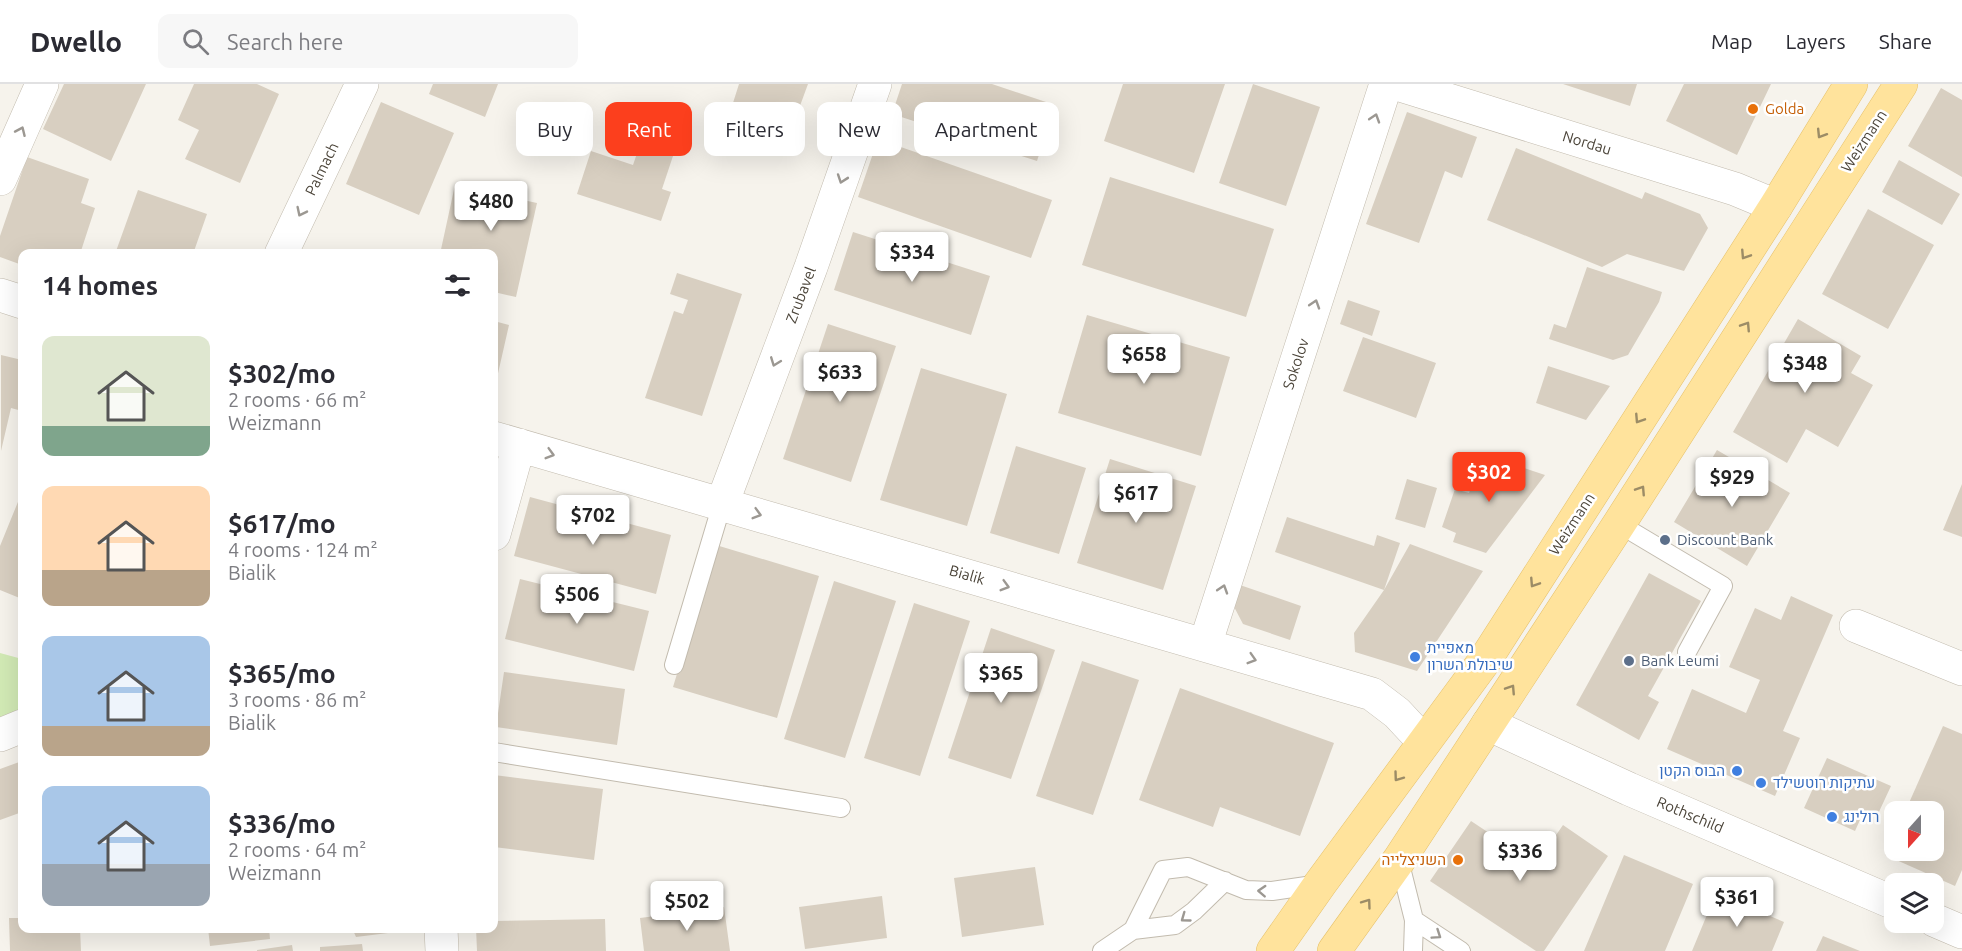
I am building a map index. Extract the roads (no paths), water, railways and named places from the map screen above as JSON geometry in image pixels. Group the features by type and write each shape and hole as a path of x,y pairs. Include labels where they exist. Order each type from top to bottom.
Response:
{"main road":[{"name":"Weizmann","path":"1273,947 1485,660 1776,206 1851,84"},
{"name":"Weizmann","path":"1334,951 1399,860 1619,524 1901,84"}],"street":[{"path":"0,178 42,84"},
{"name":"Palmach","path":"283,249 362,84"},
{"name":"Zrubavel","path":"722,504 811,267 875,84"},
{"name":"Sokolov","path":"1205,645 1386,84"},
{"name":"Nordau","path":"1397,84 1736,189 1776,206"},
{"path":"0,295 18,301"},
{"path":"498,503 506,442"},
{"name":"Bialik","path":"506,442 1372,694 1397,713 1424,742"},
{"path":"1856,626 1962,669"},
{"name":"Rothschild","path":"1488,724 1619,784 1884,899"},
{"path":"0,735 18,728"},
{"path":"1944,924 1962,932"},
{"path":"441,933 442,951"}],"lane":[{"path":"674,665 722,504"},
{"path":"1619,524 1723,586 1687,652"},
{"path":"498,753 840,808"},
{"path":"1399,860 1414,920 1413,951"},
{"path":"1133,930 1163,870 1188,867 1246,890 1272,891 1320,884"},
{"path":"1102,951 1133,930 1175,925 1194,911 1225,881"},
{"path":"1414,920 1461,951"}],"place":[{"name":"Golda","path":"1753,109"},
{"name":"Discount Bank","path":"1665,540"},
{"name":"מאפיית שיבולת השרון","path":"1415,657"},
{"name":"Bank Leumi","path":"1629,661"},
{"name":"הבוס הקטן","path":"1737,771"},
{"name":"עתיקות רוטשילד","path":"1761,783"},
{"name":"רולינג","path":"1832,817"},
{"name":"השניצלייה","path":"1458,860"}]}
